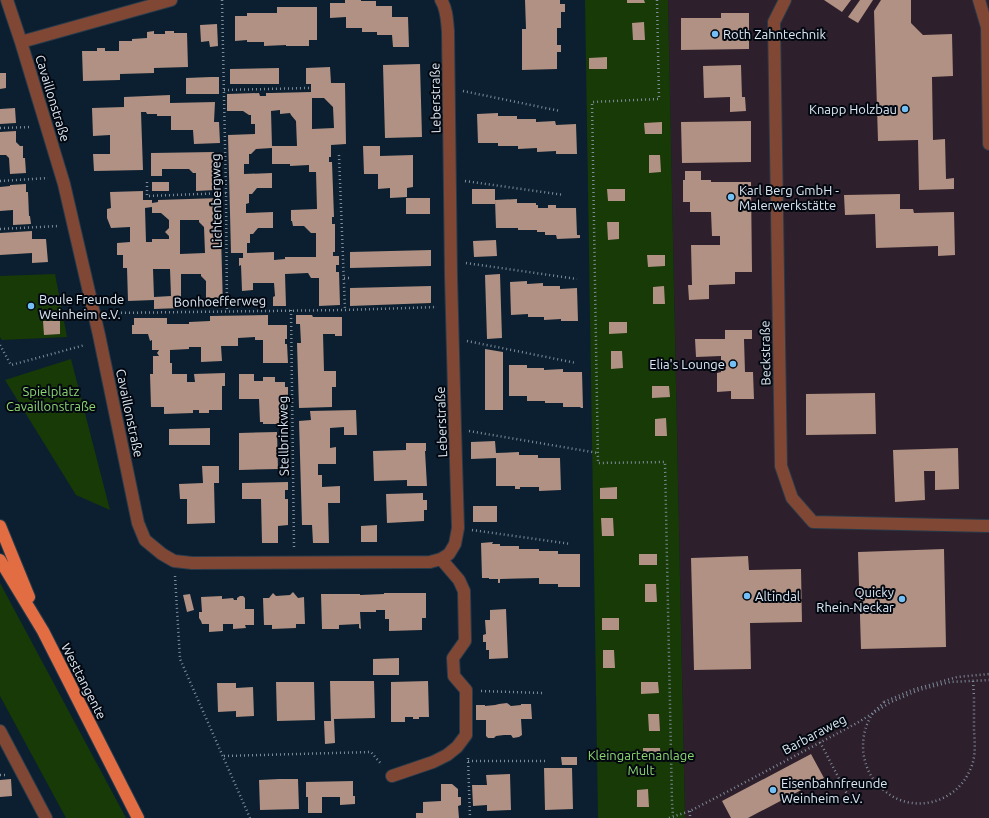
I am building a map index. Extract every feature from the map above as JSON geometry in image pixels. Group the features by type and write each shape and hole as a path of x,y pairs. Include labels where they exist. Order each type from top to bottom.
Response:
{"main road":[{"path":"0,526 43,631"},
{"name":"Westtangente","path":"0,560 43,631 138,818"}],"street":[{"name":"Cavaillonstraße","path":"7,0 62,177 94,313 138,523 145,540 162,554 174,561 192,563 430,562 441,558"},
{"path":"21,42 171,0"},
{"name":"Leberstraße","path":"441,0 447,18 448,31 452,307 458,528 455,544 449,554 441,558"},
{"name":"Beckstraße","path":"785,0 774,22 780,466 792,498 813,522 989,526"},
{"path":"979,0 987,28 989,144"},
{"path":"392,776 446,756 457,747 466,735 466,690 454,676 453,658 465,641 464,591 459,580 441,558"},
{"path":"0,731 46,818"}],"path":[{"name":"Lichtenbergweg","path":"222,0 227,310"},
{"path":"657,0 659,99 592,102 598,463 665,462 671,795 674,816"},
{"path":"224,90 309,88"},
{"path":"449,88 560,111"},
{"path":"0,128 46,125"},
{"path":"339,155 345,310"},
{"path":"0,181 62,177"},
{"path":"451,179 564,195"},
{"path":"147,182 147,196 226,193"},
{"path":"0,229 74,225"},
{"path":"452,261 577,279"},
{"path":"344,278 351,278"},
{"name":"Bonhoefferweg","path":"94,313 227,310 345,310 452,307"},
{"name":"Stellbrinkweg","path":"291,310 295,563"},
{"path":"453,338 576,363"},
{"path":"0,345 11,365 87,345"},
{"path":"455,429 598,453"},
{"path":"458,528 571,544"},
{"path":"174,561 180,659 250,818"},
{"path":"973,681 974,757 971,769 965,780 956,790 946,797 934,802 909,802 896,798 886,792 876,783 869,773 864,761 862,748 868,723 874,712 884,702 912,690 957,677 989,674"},
{"name":"Barbaraweg","path":"669,818 690,811 721,795 857,723 891,702 919,690 950,682 989,680"},
{"path":"466,690 542,694"},
{"path":"466,735 470,818"},
{"path":"820,742 847,794"},
{"path":"223,756 371,752 392,776"},
{"path":"468,761 545,761"},
{"path":"690,811 690,818"}],"shaded area":[{"path":"668,0 989,0 989,818 685,818"}],"green space":[{"name":"Kleingartenanlage Mult","path":"585,0 668,0 685,818 598,818"},
{"name":"Boule Freunde Weinheim e.V.","path":"55,274 67,337 2,340 0,337 0,276"},
{"name":"Spielplatz Cavaillonstraße","path":"71,359 110,510 76,495 5,380"},
{"path":"0,583 126,818 66,818 0,696"}],"building":[{"path":"345,0 376,1 376,6 392,6 392,17 408,17 409,47 393,47 392,35 377,35 377,32 362,32 362,28 346,28 346,17 330,18 330,3 345,3"},
{"path":"525,0 560,0 560,4 565,4 565,12 561,12 561,28 557,28 557,45 561,45 561,52 557,52 557,69 522,70 522,29 526,29"},
{"path":"627,0 644,0 645,3 627,3"},
{"path":"824,0 851,0 842,12"},
{"path":"860,0 873,0 858,23 848,17"},
{"path":"881,0 911,0 911,23 923,35 952,34 953,76 932,77 933,140 945,139 946,179 954,178 954,189 919,190 918,140 878,141 874,11"},
{"path":"277,7 317,7 317,40 309,40 309,46 264,46 264,42 247,42 247,40 235,41 235,16 247,16 247,13 277,13"},
{"name":"Roth Zahntechnik","path":"721,13 749,13 749,49 681,50 681,18 721,18"},
{"path":"644,22 645,40 633,40 632,23"},
{"path":"217,24 218,46 210,47 209,41 201,42 200,25"},
{"path":"154,31 154,34 165,34 165,31 187,33 188,67 154,68 154,73 120,74 120,80 83,81 82,51 97,51 97,48 105,48 105,51 119,51 119,41 132,41 132,39 147,38 147,32"},
{"path":"607,57 607,69 589,69 589,58"},
{"path":"420,64 422,137 385,138 383,65"},
{"path":"741,65 742,97 745,97 746,111 730,112 730,97 704,98 703,66"},
{"path":"330,67 331,83 345,83 346,144 331,145 331,157 329,157 329,162 332,162 334,217 332,217 332,224 335,224 335,252 333,252 333,256 339,256 339,265 336,265 336,272 339,272 340,305 319,306 319,278 311,278 308,273 285,274 286,306 273,306 273,297 275,296 274,283 253,283 253,290 242,291 241,265 239,266 239,258 243,258 243,253 231,253 228,135 255,134 255,124 251,124 251,115 243,111 227,111 227,94 259,93 260,96 266,96 266,93 311,92 311,84 306,84 306,68","holes":["312,98 324,98 333,107 334,128 312,129","280,110 280,114 290,113 296,121 297,146 272,146 271,111","272,148 272,164 290,164 290,166 309,165 309,172 316,172 317,209 291,210 291,221 293,226 304,226 311,233 316,233 316,257 285,257 285,259 274,260 274,252 247,253 247,243 250,243 250,234 253,234 258,228 273,228 273,212 246,213 246,204 249,203 249,194 252,194 257,188 272,188 272,173 244,174 244,164 249,164 249,154 256,149"]},
{"path":"279,68 279,84 230,84 230,69"},
{"path":"0,73 6,73 6,88 0,89"},
{"path":"219,77 219,94 186,94 186,78"},
{"path":"170,95 170,103 215,102 214,122 219,122 220,143 194,144 193,130 171,130 171,116 157,116 157,114 147,114 146,112 141,112 143,170 94,171 93,154 110,154 110,135 93,136 92,108 124,107 124,97"},
{"path":"15,108 16,123 0,124 0,109"},
{"path":"498,113 498,116 517,116 517,119 536,119 536,122 555,121 556,125 576,124 577,154 556,154 556,151 537,152 537,148 518,149 518,146 498,146 498,143 478,143 477,114"},
{"path":"751,121 751,162 682,163 681,122"},
{"path":"662,122 662,134 645,134 644,123"},
{"path":"16,131 16,142 20,146 23,146 23,158 25,158 26,173 10,174 9,158 6,155 0,155 0,132"},
{"path":"363,146 380,146 380,156 413,155 413,187 407,188 407,197 390,198 390,188 378,189 378,174 364,174"},
{"path":"214,152 215,190 196,191 196,173 193,173 189,169 162,169 162,176 151,176 151,153"},
{"path":"649,155 660,155 661,172 649,173"},
{"path":"685,171 701,171 701,180 711,180 711,182 751,182 752,272 735,272 735,284 709,285 709,299 689,300 688,285 692,285 691,245 720,245 720,236 712,236 711,212 690,212 690,202 683,202 683,180 685,180"},
{"path":"152,182 169,182 169,191 152,191"},
{"path":"26,184 31,224 13,225 13,210 0,211 0,187"},
{"path":"472,189 495,189 495,204 472,204"},
{"path":"607,189 625,189 625,201 608,201"},
{"path":"143,191 143,200 152,200 152,203 158,202 158,200 220,198 223,307 215,307 215,298 206,298 206,281 201,274 181,274 181,308 154,309 154,300 128,301 127,268 123,268 123,255 117,255 117,243 130,242 130,227 111,228 107,218 107,209 111,208 110,192","holes":["152,207 152,213 161,213 169,220 169,228 165,232 169,236 169,239 152,239 152,242 146,242 145,208","180,220 199,220 204,227 205,253 180,254","153,269 170,269 171,296 154,297"]},
{"path":"900,194 900,209 913,209 914,213 954,212 955,255 938,256 938,246 876,248 875,214 845,215 844,195"},
{"path":"406,198 430,198 430,214 406,214"},
{"path":"517,199 517,203 536,203 538,208 548,208 548,205 556,205 556,208 576,208 577,235 580,235 580,238 557,239 556,235 545,235 545,232 537,232 537,230 496,228 495,200"},
{"path":"607,222 619,222 619,239 608,240"},
{"path":"32,231 32,239 46,239 48,262 32,263 32,253 0,255 0,233"},
{"path":"496,240 497,256 474,257 473,241"},
{"path":"431,250 431,266 350,268 350,252"},
{"path":"647,255 665,255 665,266 648,267"},
{"path":"500,274 502,338 487,339 485,275"},
{"path":"527,281 527,284 543,283 543,286 560,286 560,289 577,288 578,321 561,321 561,319 544,320 544,317 528,317 528,314 511,315 510,282"},
{"path":"431,286 431,303 350,306 350,288"},
{"path":"664,286 665,304 653,304 653,287"},
{"path":"268,315 268,325 287,325 287,339 285,339 285,344 287,344 288,363 263,363 263,340 255,340 255,337 238,338 238,346 221,346 222,361 201,362 201,347 170,350 172,374 187,374 187,382 195,382 194,374 225,373 225,386 222,386 222,410 209,410 209,413 199,413 199,410 193,410 193,413 164,414 164,407 151,407 150,374 153,374 153,356 159,356 157,353 159,350 152,350 152,340 150,341 148,334 132,334 134,318 167,318 167,324 189,324 189,322 210,321 210,316"},
{"path":"296,315 312,315 313,317 342,317 342,336 335,336 335,334 323,334 324,371 336,371 336,387 332,387 332,407 299,408 297,343 301,343 300,324 296,324"},
{"path":"43,321 60,321 60,334 44,335"},
{"path":"609,322 627,322 627,333 609,334"},
{"name":"Elia's Lounge","path":"725,330 752,330 752,339 744,339 745,372 753,372 754,399 731,399 731,391 717,392 717,373 721,372 721,356 696,357 695,339 725,339"},
{"path":"485,349 503,352 503,410 485,410"},
{"path":"611,351 622,351 623,368 611,369"},
{"path":"509,365 527,365 527,368 544,368 544,370 563,369 563,372 582,372 583,408 563,407 563,403 527,401 527,396 509,396"},
{"path":"239,374 254,374 254,381 263,381 263,377 275,377 275,382 285,382 285,387 288,387 288,424 263,424 263,422 260,422 259,399 239,399"},
{"path":"652,386 669,386 670,397 652,398"},
{"path":"875,393 876,434 806,435 806,394"},
{"path":"356,410 357,435 344,435 344,427 330,428 330,448 336,447 336,464 318,464 318,475 322,475 322,487 340,486 340,503 328,503 329,543 313,543 312,525 302,525 299,421 311,420 310,411"},
{"path":"666,418 667,436 655,436 655,419"},
{"path":"210,428 210,445 169,445 169,429"},
{"path":"277,432 278,469 239,470 239,433"},
{"path":"495,441 496,453 519,452 519,455 538,455 538,458 560,458 561,490 539,491 539,487 520,487 520,489 515,489 515,486 496,486 496,458 471,459 471,442"},
{"path":"406,443 426,443 427,486 407,486 407,480 374,481 373,451 406,450"},
{"path":"958,448 959,489 935,490 935,471 924,471 925,500 895,502 893,450"},
{"path":"202,466 219,466 219,483 214,483 215,523 187,524 187,499 180,499 179,484 203,483"},
{"path":"288,482 288,490 285,490 285,499 288,499 288,525 278,526 278,543 262,543 261,499 242,499 242,483"},
{"path":"617,487 617,499 600,499 600,488"},
{"path":"423,493 423,500 427,500 427,510 424,510 424,521 387,523 386,494"},
{"path":"473,506 497,506 497,522 473,522"},
{"path":"601,518 613,518 614,536 602,536"},
{"path":"377,525 377,542 361,542 361,526"},
{"path":"493,542 492,544 500,544 500,546 519,546 519,549 558,551 558,554 580,554 580,587 558,587 558,584 539,584 539,578 500,579 500,583 498,583 498,579 482,578 481,543"},
{"name":"Quicky Rhein-Neckar","path":"944,549 946,647 861,649 858,552"},
{"path":"639,554 657,554 657,565 639,565"},
{"name":"Altindal","path":"748,556 749,570 801,569 802,622 750,623 751,669 694,670 691,558"},
{"path":"645,584 656,584 657,602 645,602"},
{"path":"293,592 298,598 304,597 305,624 296,624 296,628 272,629 272,625 264,625 263,598 269,598 273,593 276,596 290,595"},
{"path":"384,593 426,593 426,618 422,618 422,630 389,631 389,619 385,619 385,610 376,610 376,612 360,612 361,629 359,628 359,624 339,625 339,629 322,629 321,594 360,595"},
{"path":"190,594 194,610 187,612 183,595"},
{"path":"222,596 222,599 233,598 234,600 237,600 240,596 243,596 245,598 245,609 254,609 254,625 245,625 246,628 233,629 233,624 223,624 223,631 209,632 209,624 202,624 199,618 199,612 202,612 201,597"},
{"path":"506,609 508,658 489,659 489,650 486,650 486,642 483,642 483,635 486,634 485,620 490,620 490,610"},
{"path":"602,618 619,618 619,630 602,630"},
{"path":"603,650 614,650 615,668 603,668"},
{"path":"399,658 399,675 373,675 373,659"},
{"path":"330,681 374,681 375,718 334,719 335,743 325,744 324,721 331,721"},
{"path":"428,681 429,717 419,717 419,719 413,719 413,717 405,717 405,722 391,722 391,682"},
{"path":"276,682 314,682 315,720 277,721"},
{"path":"641,682 658,682 659,693 641,694"},
{"path":"217,683 236,683 236,688 253,687 254,716 236,717 236,711 218,712"},
{"path":"507,703 511,706 531,704 532,719 521,719 522,735 519,737 513,738 511,735 504,735 488,738 486,736 486,720 476,720 476,705 485,706"},
{"path":"648,714 659,714 660,731 649,731"},
{"path":"643,748 660,748 661,759 643,760"},
{"name":"Eisenbahnfreunde Weinheim e.V.","path":"811,754 824,778 748,818 731,818 722,801"},
{"path":"561,757 577,757 577,765 562,765"},
{"path":"544,768 572,768 573,809 545,810"},
{"path":"510,774 511,810 487,811 487,805 473,806 472,785 487,785 486,775"},
{"path":"11,779 12,796 0,797 0,780"},
{"path":"298,779 299,809 260,810 259,780"},
{"path":"353,781 353,796 355,796 355,804 340,805 340,797 322,797 322,813 308,813 306,782"},
{"path":"441,784 452,784 458,789 458,797 461,797 461,805 458,806 459,818 416,818 416,813 423,813 423,802 441,801"},
{"path":"648,789 649,807 637,807 637,790"}],"place":[{"name":"Roth Zahntechnik","path":"715,34"},
{"name":"Knapp Holzbau","path":"905,109"},
{"name":"Karl Berg GmbH - Malerwerkstätte","path":"731,197"},
{"name":"Boule Freunde Weinheim e.V.","path":"31,306"},
{"name":"Elia's Lounge","path":"733,364"},
{"name":"Altindal","path":"747,596"},
{"name":"Quicky Rhein-Neckar","path":"902,599"},
{"name":"Eisenbahnfreunde Weinheim e.V.","path":"773,790"}]}
